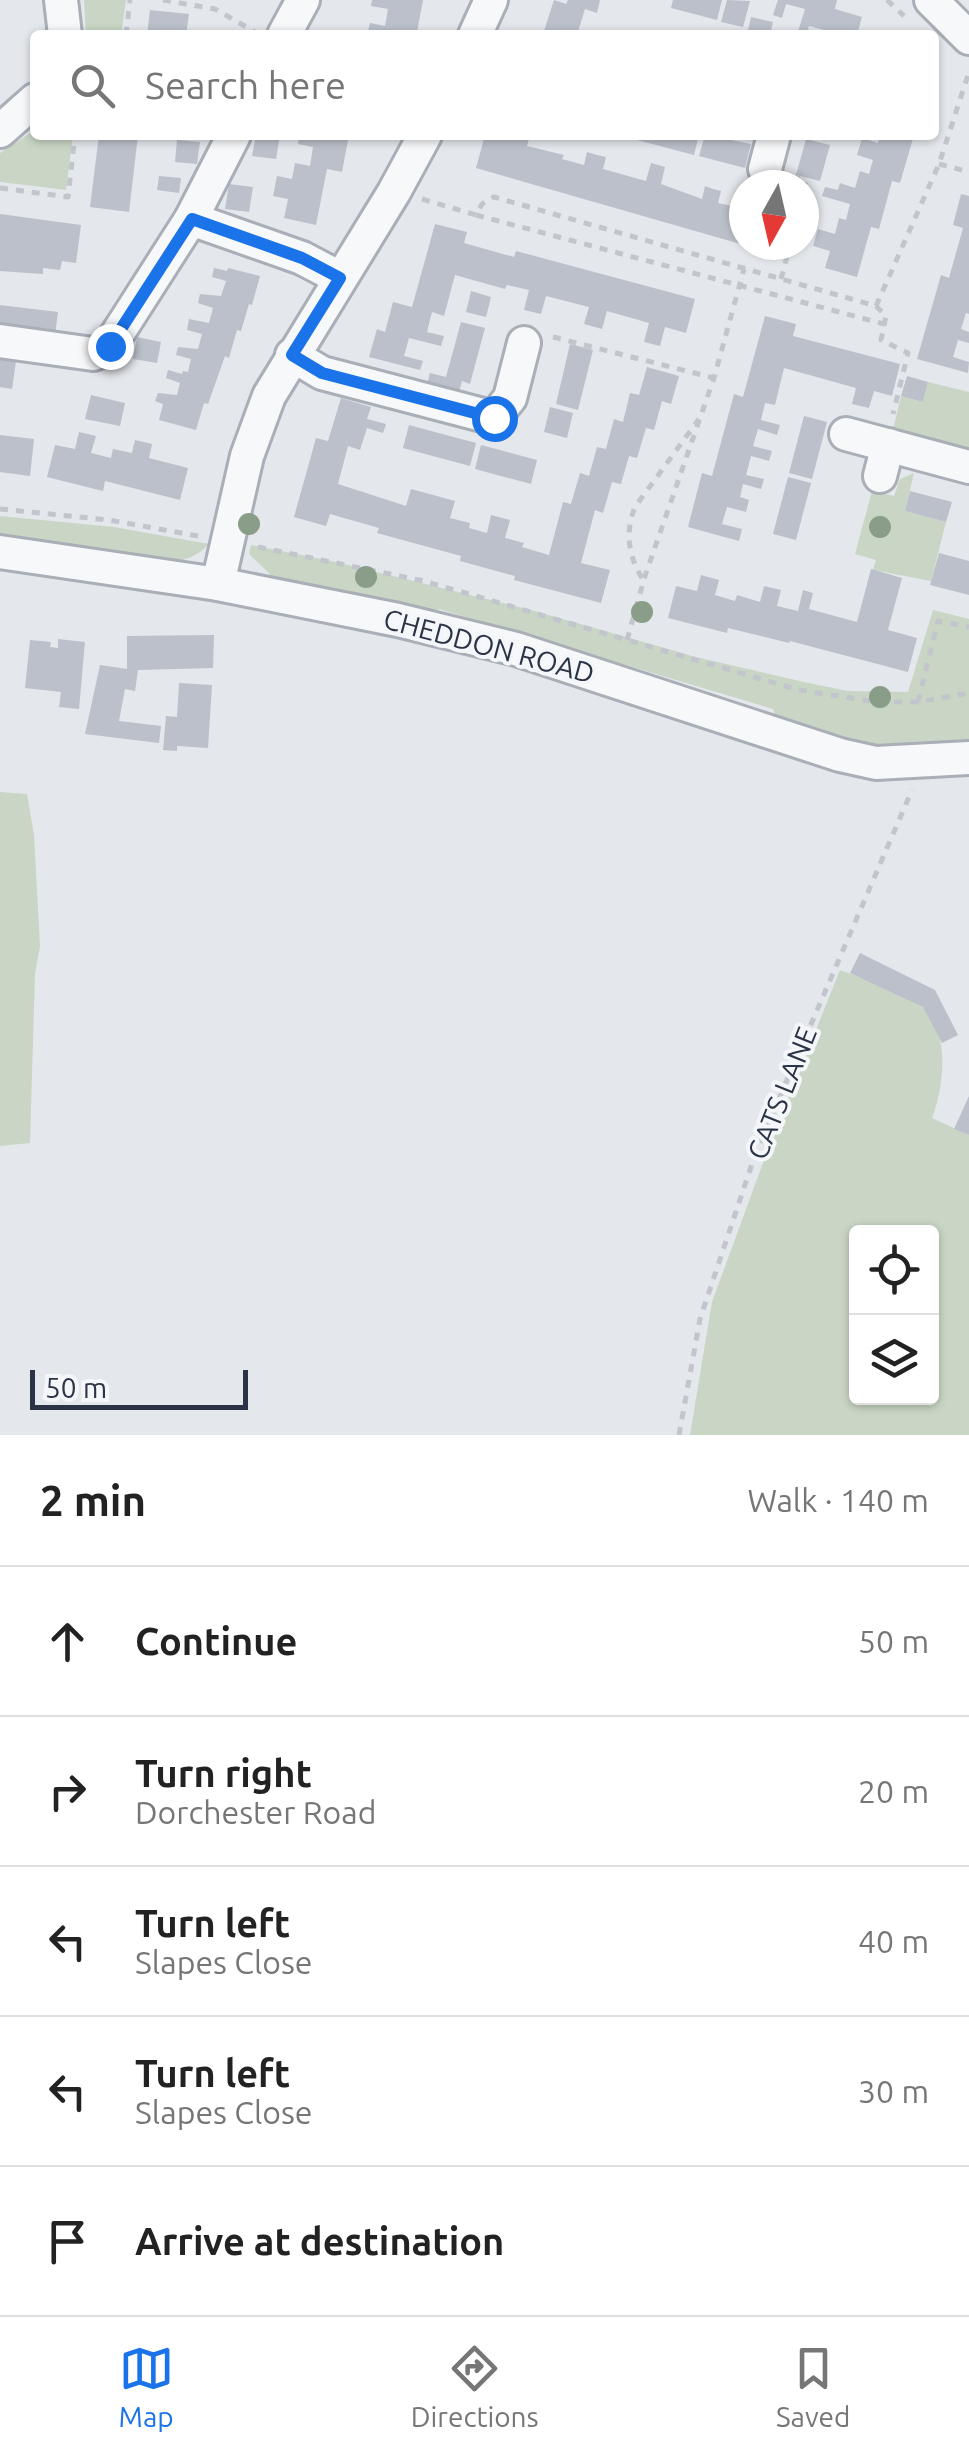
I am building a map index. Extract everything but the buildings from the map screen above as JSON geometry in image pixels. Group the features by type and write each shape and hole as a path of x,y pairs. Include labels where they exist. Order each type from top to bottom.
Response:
{"street":[{"path":"61,0 64,30"},
{"path":"287,30 303,0"},
{"path":"477,30 490,0"},
{"path":"931,0 969,38"},
{"path":"0,131 30,104"},
{"path":"0,340 94,354 110,346 192,219 232,140"},
{"path":"218,584 246,456 270,396 422,140"},
{"path":"765,169 773,140"},
{"path":"192,219 302,258 340,278"},
{"path":"292,355 322,373 494,418 510,398 524,343"},
{"path":"846,434 885,455 969,467"},
{"name":"CHEDDON ROAD","path":"0,552 218,584 398,620 516,650 840,755 876,763 969,758"}],"path":[{"path":"127,30 130,0"},
{"path":"163,0 215,9 251,30"},
{"path":"876,306 939,164 969,72"},
{"path":"0,188 68,197 75,140"},
{"path":"939,164 969,172"},
{"path":"394,192 884,324"},
{"path":"476,215 482,204 494,198 876,306 886,316 881,340 908,353 885,455"},
{"path":"781,279 786,260"},
{"path":"627,640 714,378 744,269"},
{"path":"524,343 532,332 714,378"},
{"path":"644,580 634,564 628,541 634,507 703,412"},
{"path":"0,509 109,520 227,540 424,581 799,690 877,702 918,702 969,693"},
{"path":"918,702 938,621 969,627"},
{"name":"CATS LANE","path":"679,1435 700,1319 756,1152 908,806 914,762"}],"green space":[{"path":"84,0 126,0 122,30 86,30"},
{"path":"30,133 30,140 72,140 66,190 0,182 0,153"},
{"path":"928,382 969,392 969,451 893,430 901,396 923,402"},
{"path":"914,473 905,511 946,522 931,581 873,570 876,560 855,554 872,491 894,496 900,479"},
{"path":"0,516 114,527 209,544 193,556 161,564 0,542"},
{"path":"251,545 336,562 531,610 696,657 848,691 908,692 933,610 969,619 969,746 906,750 870,746 777,720 773,709 439,609 428,616 278,582 249,554"},
{"path":"0,792 27,794 34,835 40,946 35,974 30,1143 0,1146"},
{"path":"840,970 921,1006 931,1016 941,1043 942,1075 932,1118 969,1135 969,1435 690,1435 712,1302"}],"route":[{"path":"110,346 192,219 302,258 340,278 292,355 322,373 494,418"}]}
